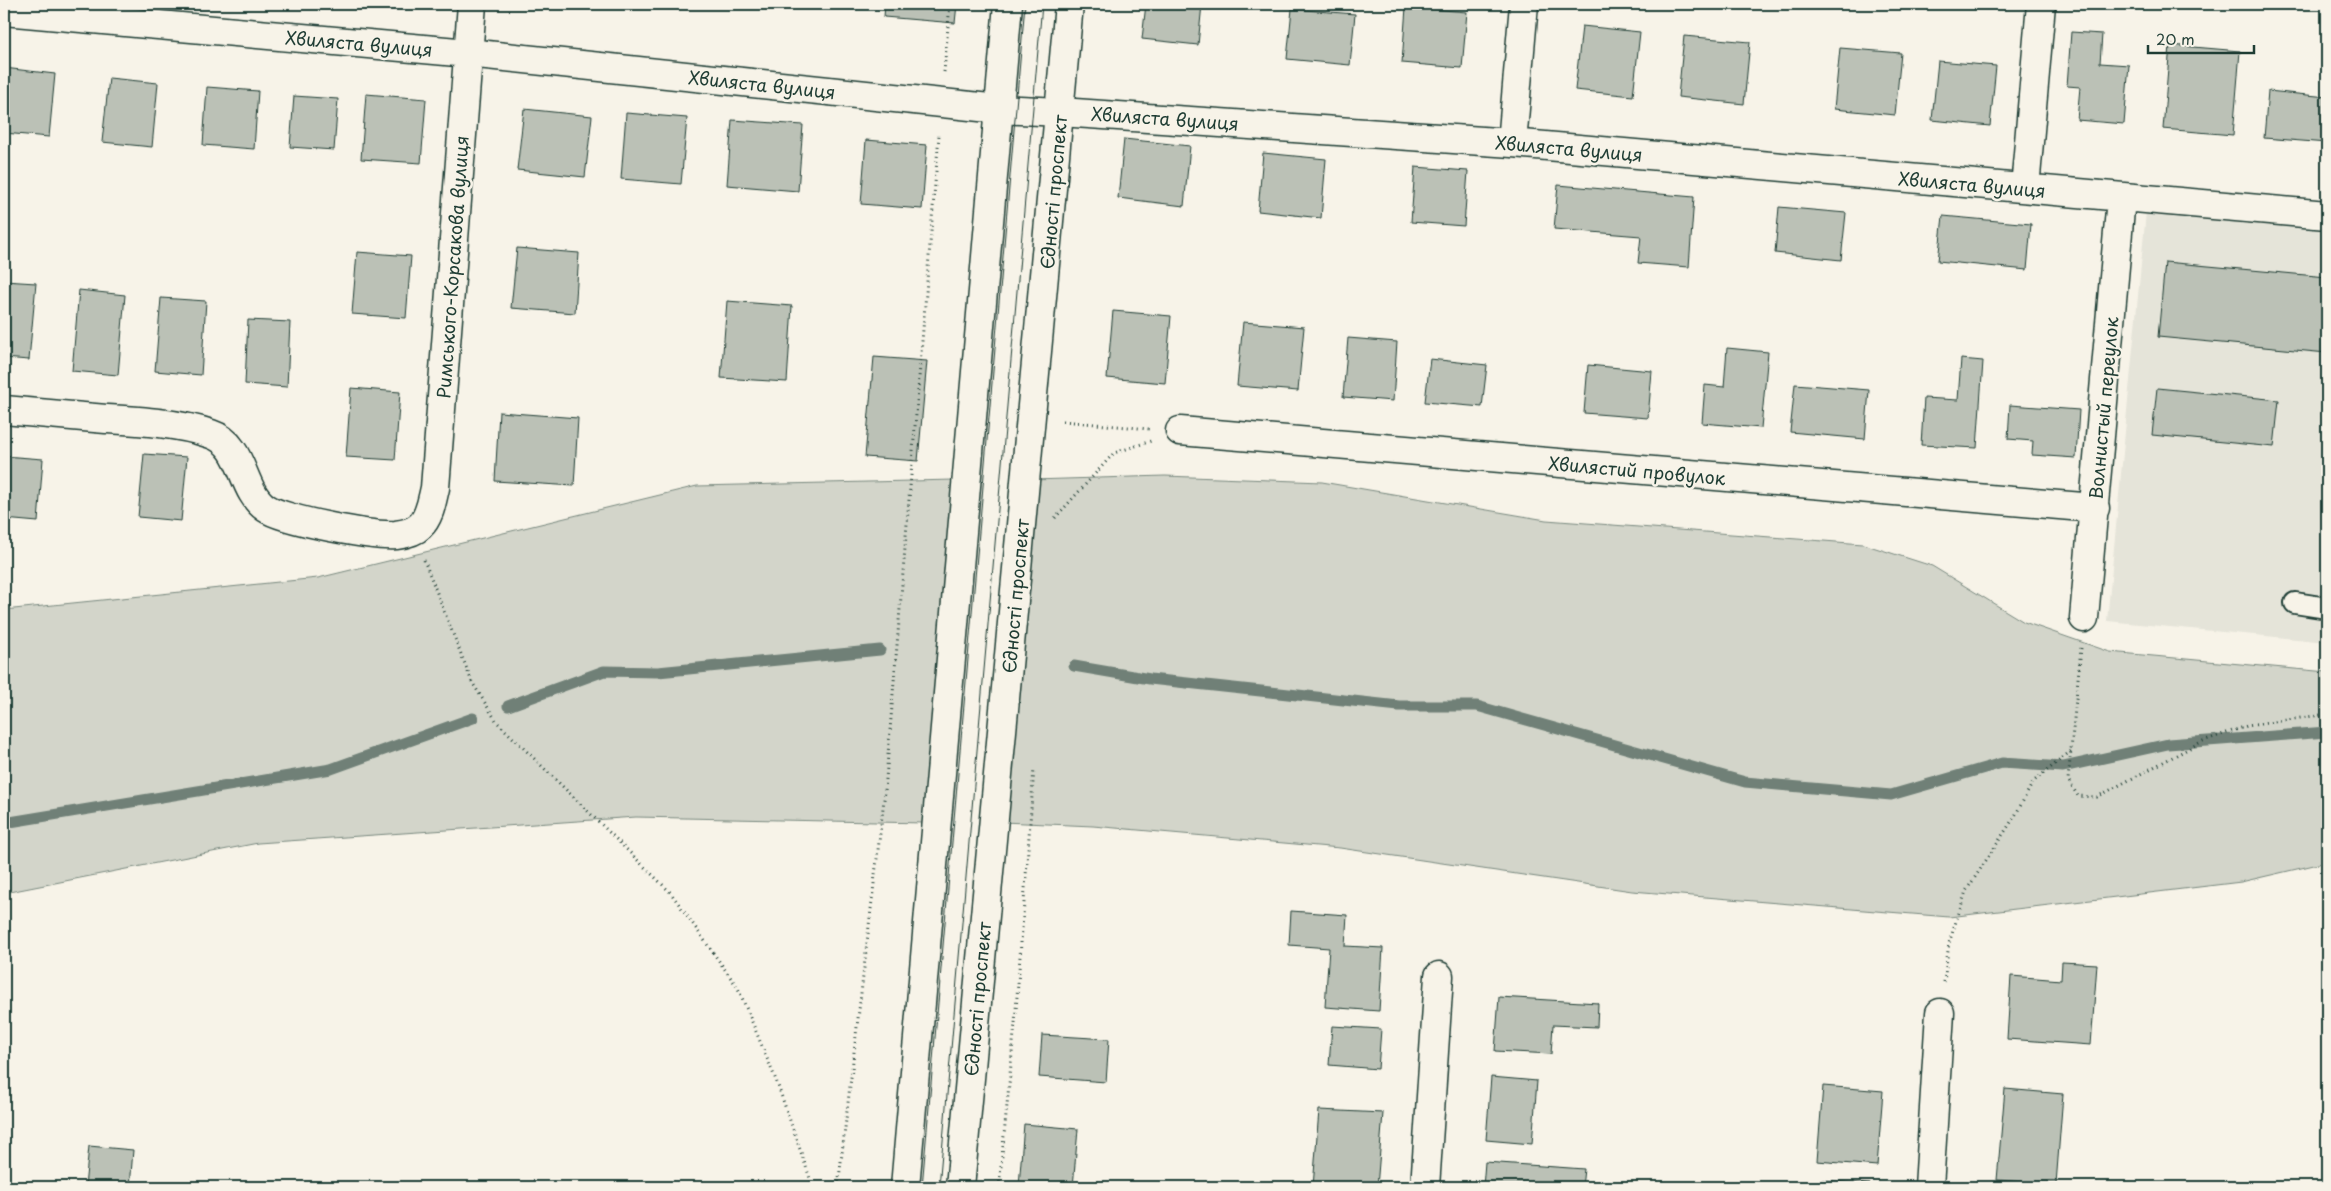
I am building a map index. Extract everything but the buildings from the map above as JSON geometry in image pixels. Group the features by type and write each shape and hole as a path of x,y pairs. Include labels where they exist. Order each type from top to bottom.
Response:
{"street":[{"name":"Римського-Корсакова вулиця","path":"416,529 432,505 435,488 472,4"},
{"path":"905,1187 1008,4"},
{"name":"Єдності проспект","path":"960,1187 1060,112 1068,4"},
{"path":"1512,143 1524,4"},
{"path":"2025,188 2041,4"},
{"name":"Хвиляста вулиця","path":"4,11 468,53 1000,109 1512,143 2327,215"},
{"name":"Волнистый переулок","path":"2084,618 2120,198"},
{"path":"4,410 141,421 184,427 214,434 233,450 257,499 266,508 283,517 368,533 394,535 416,529"},
{"name":"Хвилястий провулок","path":"1180,431 2094,508"},
{"path":"1424,1187 1439,976"},
{"path":"1929,1187 1940,1013"}],"lane":[{"path":"2295,603 2327,608"}],"path":[{"path":"838,1187 885,790 950,4"},
{"path":"1060,421 1180,431"},
{"path":"1052,521 1114,453 1180,431"},
{"path":"416,529 472,682 497,722 671,893 738,988 776,1080 813,1187"},
{"path":"2084,618 2068,780 2078,796 2097,797 2203,741 2247,726 2327,714"},
{"path":"1940,1013 1949,943 1966,892 2015,816 2033,782 2071,751"},
{"path":"999,1187 1015,1023 1034,767"}],"shaded area":[{"path":"2146,212 2327,229 2327,642 2107,621"},
{"path":"1165,476 1322,482 1546,520 1863,544 1932,566 2024,622 2110,652 2327,672 2327,862 2241,882 1949,917 1632,891 1340,848 1093,826 1002,822 1032,480"},
{"path":"954,480 924,823 636,817 258,843 4,893 4,610 318,578 697,486"}],"waterway":[{"path":"508,706 604,671 658,672 880,650"},
{"path":"1074,666 1150,679 1399,706 1477,706 1745,782 1891,795 2002,763 2063,767 2168,744 2327,732"},
{"path":"4,823 331,769 473,718"}],"tram line":[{"path":"922,1187 1025,4"},
{"path":"939,1187 1042,4"}]}
